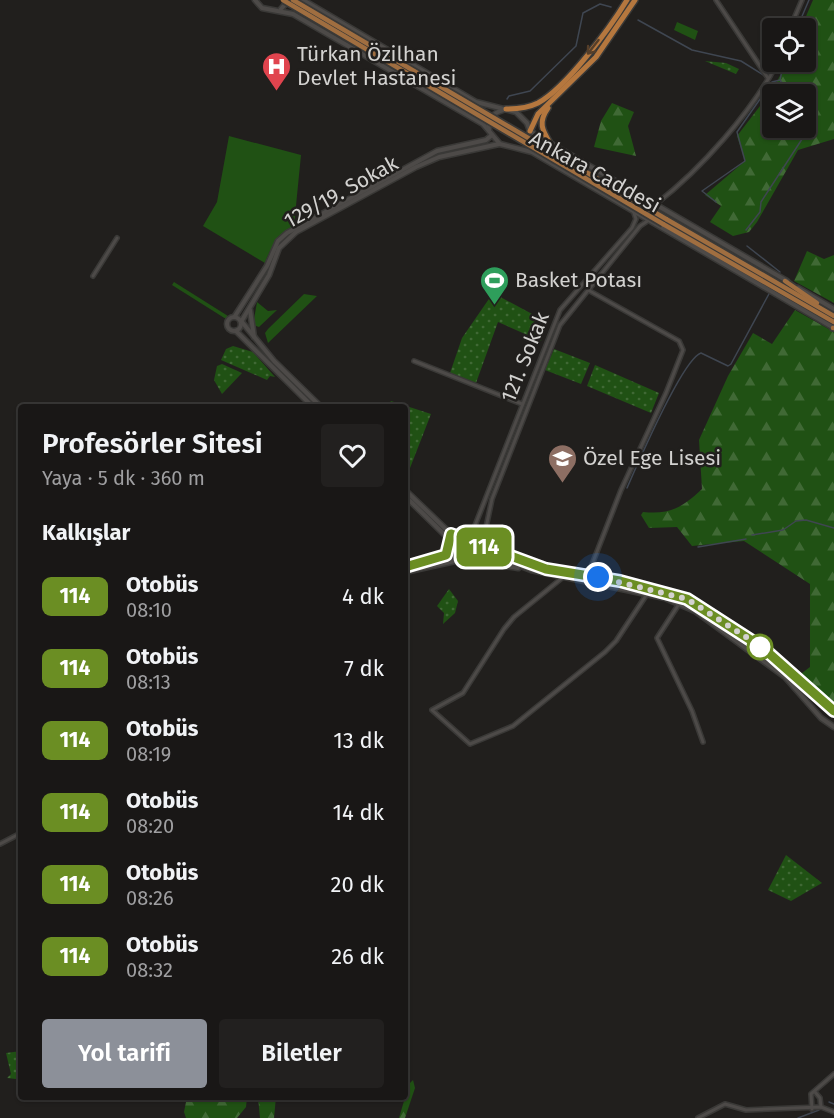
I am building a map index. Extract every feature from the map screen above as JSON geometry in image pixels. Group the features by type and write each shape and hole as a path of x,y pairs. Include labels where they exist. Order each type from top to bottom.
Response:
{"highway":[{"name":"Ankara Caddesi","path":"283,0 664,221 834,316"},
{"name":"Ankara Caddesi","path":"291,0 664,221 834,327"},
{"path":"506,109 527,108 540,102 556,88 584,58 627,0"},
{"path":"530,131 538,114 596,57 635,0"},
{"path":"550,143 542,130 541,122 554,99"},
{"path":"785,280 834,316"}],"main road":[{"name":"Ankara Caddesi","path":"255,0 262,8 281,9 294,14 484,125 500,144 532,152 834,327"},
{"name":"Ankara Caddesi","path":"281,9 291,0"},
{"name":"Ankara Caddesi","path":"303,0 476,102 506,109 523,117 530,131 834,309"},
{"path":"491,134 489,120 494,113 506,109"},
{"path":"518,147 524,145 530,131"},
{"name":"129/19. Sokak","path":"235,316 267,266 278,241 287,232 437,151 486,140 491,134"},
{"name":"129/19. Sokak","path":"242,322 269,274 279,248 296,232 416,167 439,157 500,144"},
{"path":"250,306 250,325 256,341"},
{"path":"310,404 236,331 230,329 227,324 229,319 235,316 242,322 256,341 318,404"},
{"path":"236,331 241,327 242,322"},
{"path":"408,492 450,536"},
{"path":"408,499 450,536"},
{"path":"408,566 446,555 472,533 484,537"},
{"name":"121. Sokak","path":"484,537 486,551"},
{"path":"462,542 531,570"},
{"path":"462,542 464,553 471,559 647,594 695,611 784,677 834,727"},
{"path":"408,571 471,559 486,551 546,569 598,577 687,599 763,648 834,711"}],"street":[{"path":"716,0 768,78"},
{"path":"794,18 802,0"},
{"path":"656,204 730,132 771,72"},
{"name":"121. Sokak","path":"472,533 560,310 632,228 636,219 634,211"},
{"name":"121. Sokak","path":"484,537 492,499 560,325 640,225 649,220"},
{"path":"93,276 117,238"},
{"path":"583,574 591,567 621,490 666,393 683,350 679,341 588,290"},
{"path":"414,362 522,404"},
{"path":"446,555 450,536 462,542"},
{"path":"591,567 598,577"},
{"path":"562,578 504,628 463,693 432,710 470,744 513,726 605,652 616,641 647,594"},
{"path":"679,604 657,638 692,711 703,742"},
{"path":"0,844 18,835"},
{"path":"812,1109 811,1094 834,1074"},
{"path":"815,1092 820,1098 821,1107"},
{"path":"698,1118 725,1104 746,1110 821,1107 834,1112"}],"green space":[{"path":"813,0 834,0 834,139 798,150 757,222 749,232 733,236 710,222 721,206 705,195 745,161 737,136 762,103 762,138 816,138 816,84 776,84 782,72 816,72 816,18 805,18"},
{"path":"677,22 698,31 695,40 674,30"},
{"path":"705,61 726,63 739,69 736,74"},
{"path":"612,103 634,112 628,126 636,156 594,147 601,121"},
{"path":"229,136 301,155 294,226 276,242 265,263 203,226 217,202"},
{"path":"807,251 824,259 834,255 834,303 794,281"},
{"path":"174,282 228,316 226,319 172,285"},
{"path":"493,293 547,322 541,341 498,322 476,383 450,373 462,338"},
{"path":"304,294 317,296 268,343 265,333"},
{"path":"257,302 268,311 277,310 259,327 253,325"},
{"path":"795,310 834,332 834,705 798,676 810,667 810,584 744,541 692,546 677,527 649,528 641,515 643,512 669,511 689,501 702,489 699,440 728,376 753,333 772,344"},
{"path":"233,346 253,352 275,377 270,376 267,380 221,360 226,349"},
{"path":"554,349 590,363 581,384 545,370"},
{"path":"222,364 242,373 222,394 214,380 217,366"},
{"path":"595,365 659,393 651,413 587,386"},
{"path":"408,407 431,414 408,473"},
{"path":"449,589 458,601 455,613 443,624 444,613 437,606"},
{"path":"786,855 822,883 791,901 768,890"},
{"path":"18,1051 16,1079 7,1078 11,1074 6,1053"},
{"path":"413,1080 415,1088 405,1118 399,1118 404,1100 408,1100 409,1084"},
{"path":"186,1100 247,1100 246,1107 237,1118 186,1118 184,1112"},
{"path":"258,1100 276,1100 274,1118 260,1118"}],"waterway":[{"path":"801,18 809,0"},
{"path":"507,99 509,96 530,91 576,46 583,13 600,4 611,7"},
{"path":"638,20 692,50 741,61 765,76"},
{"path":"782,72 780,80 783,84"},
{"path":"716,202 702,191 745,161 737,132 772,82 780,80"},
{"path":"746,230 760,212 761,202 803,138"},
{"path":"747,246 780,272"},
{"path":"627,488 661,414 683,373 701,353 728,366 731,364 770,292"},
{"path":"752,535 783,530 796,521 806,520 834,528"},
{"path":"698,547 746,539"},
{"path":"829,1102 834,1104"},
{"path":"798,1118 819,1110"}],"bus line":[{"name":"114","path":"408,566 446,555 451,534 546,569 620,581 668,592 687,599 763,648 834,711"}],"place":[{"name":"Türkan Özilhan Devlet Hastanesi","path":"276,92"},
{"name":"Basket Potası","path":"494,306"},
{"name":"Özel Ege Lisesi","path":"562,484"}],"route":[{"path":"598,577 644,586 687,599 763,648 760,647"}]}
